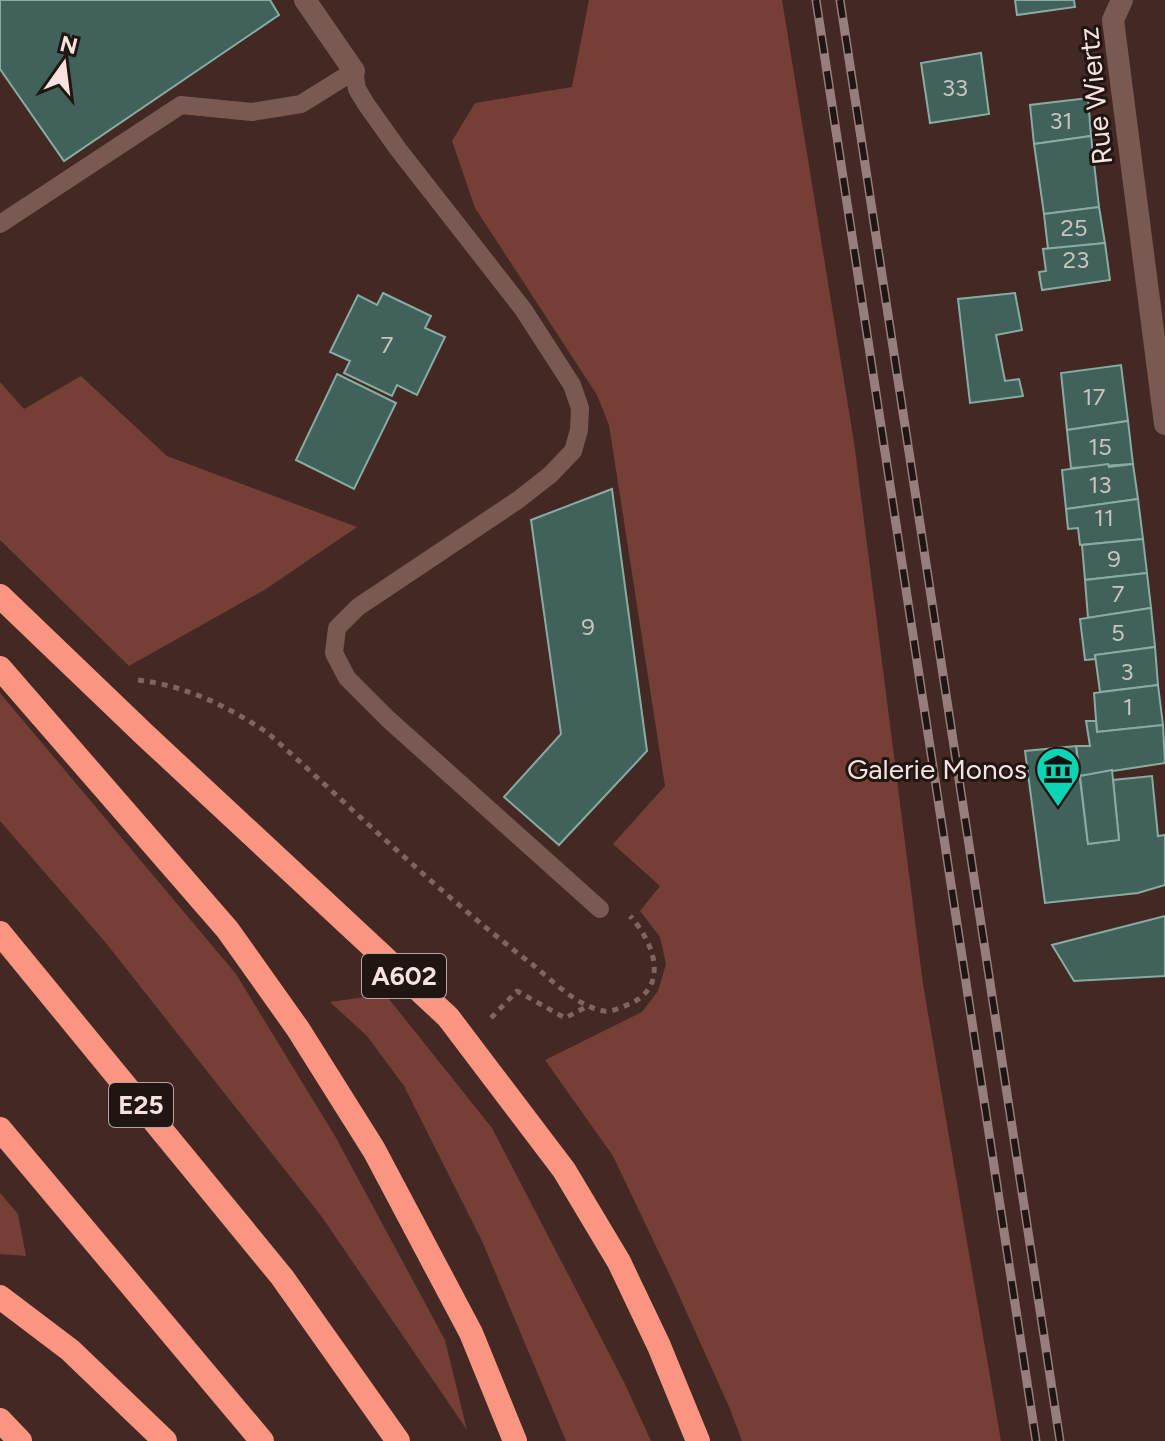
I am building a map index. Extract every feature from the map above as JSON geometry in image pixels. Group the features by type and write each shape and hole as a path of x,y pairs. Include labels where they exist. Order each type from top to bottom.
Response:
{"highway":[{"name":"A602","path":"0,596 448,1017 564,1170 619,1262 659,1346 698,1441"},
{"path":"0,668 227,929 298,1029 374,1150 471,1333 515,1441"},
{"name":"E25","path":"0,933 282,1277 398,1441"},
{"path":"0,1129 262,1441"},
{"path":"0,1297 70,1350 165,1441"},
{"path":"0,1420 20,1441"}],"street":[{"path":"305,0 354,71"},
{"name":"Rue Wiertz","path":"1122,0 1113,20 1165,424"}],"lane":[{"path":"0,224 181,105 252,112 301,104 354,71 357,89 398,149 484,257 549,348 572,385 580,408 579,430 573,451 550,475 518,500 358,607 337,628 334,653 347,678 388,719 600,909"}],"path":[{"path":"129,679 154,682 204,696 268,733 504,943 588,1006 608,1012 642,998 652,982 655,963 651,945 628,914 600,909"},
{"path":"487,1021 517,991 565,1018 588,1006"}],"shaded area":[{"path":"589,0 782,0 854,442 923,984 1001,1441 742,1441 672,1280 613,1156 545,1060 642,1012 658,991 666,964 660,937 640,911 660,886 613,844 665,786 609,425 597,395 475,208 452,141 475,103 572,87"},
{"path":"81,376 167,456 357,527 266,589 129,666 0,540 0,382 24,409"},
{"path":"0,693 236,974 335,1136 445,1340 467,1430 322,1217 106,943 0,821"},
{"path":"385,994 492,1128 624,1382 651,1441 566,1441 482,1241 404,1086 367,1036 330,1002"},
{"path":"0,1193 18,1214 26,1256 0,1254"}],"building":[{"path":"0,0 270,0 279,15 64,161 0,69"},
{"path":"1015,0 1074,0 1075,7 1017,15"},
{"path":"981,53 989,114 930,123 921,63"},
{"path":"1088,98 1091,136 1034,144 1030,105"},
{"path":"1091,136 1099,207 1044,214 1034,144"},
{"path":"1099,207 1105,243 1048,249 1044,214"},
{"path":"1105,243 1110,280 1042,290 1039,272 1046,271 1043,249"},
{"path":"383,293 431,316 425,328 445,337 417,395 397,385 392,396 344,373 350,361 330,352 358,295 377,305"},
{"path":"1015,293 1022,330 996,335 1005,381 1019,379 1023,396 970,403 958,299"},
{"path":"1121,365 1128,421 1067,430 1061,373"},
{"path":"337,374 396,403 354,489 296,460"},
{"path":"1128,421 1133,464 1071,468 1067,430"},
{"path":"1108,464 1109,467 1133,464 1138,499 1066,509 1062,470"},
{"path":"612,489 647,751 559,845 504,797 561,734 531,520"},
{"path":"1138,499 1143,539 1080,545 1078,528 1068,529 1066,509"},
{"path":"1143,539 1147,573 1085,580 1082,545"},
{"path":"1147,573 1151,608 1088,618 1085,580"},
{"path":"1151,608 1155,647 1095,655 1096,659 1085,660 1080,619"},
{"path":"1155,647 1158,685 1100,692 1095,655"},
{"path":"1158,685 1163,725 1097,732 1094,693"},
{"path":"1086,721 1096,721 1097,732 1163,725 1165,763 1080,776 1076,746 1090,746"},
{"name":"Galerie Monos","path":"1076,746 1088,844 1119,840 1113,780 1152,776 1158,836 1165,835 1165,885 1138,893 1045,903 1025,751"},
{"path":"1112,770 1119,840 1088,844 1080,776"},
{"path":"1165,916 1165,976 1074,981 1052,945"}],"railway":[{"path":"816,0 1036,1441"},
{"path":"840,0 1060,1441"}],"place":[{"name":"Galerie Monos","path":"1058,808"}]}
